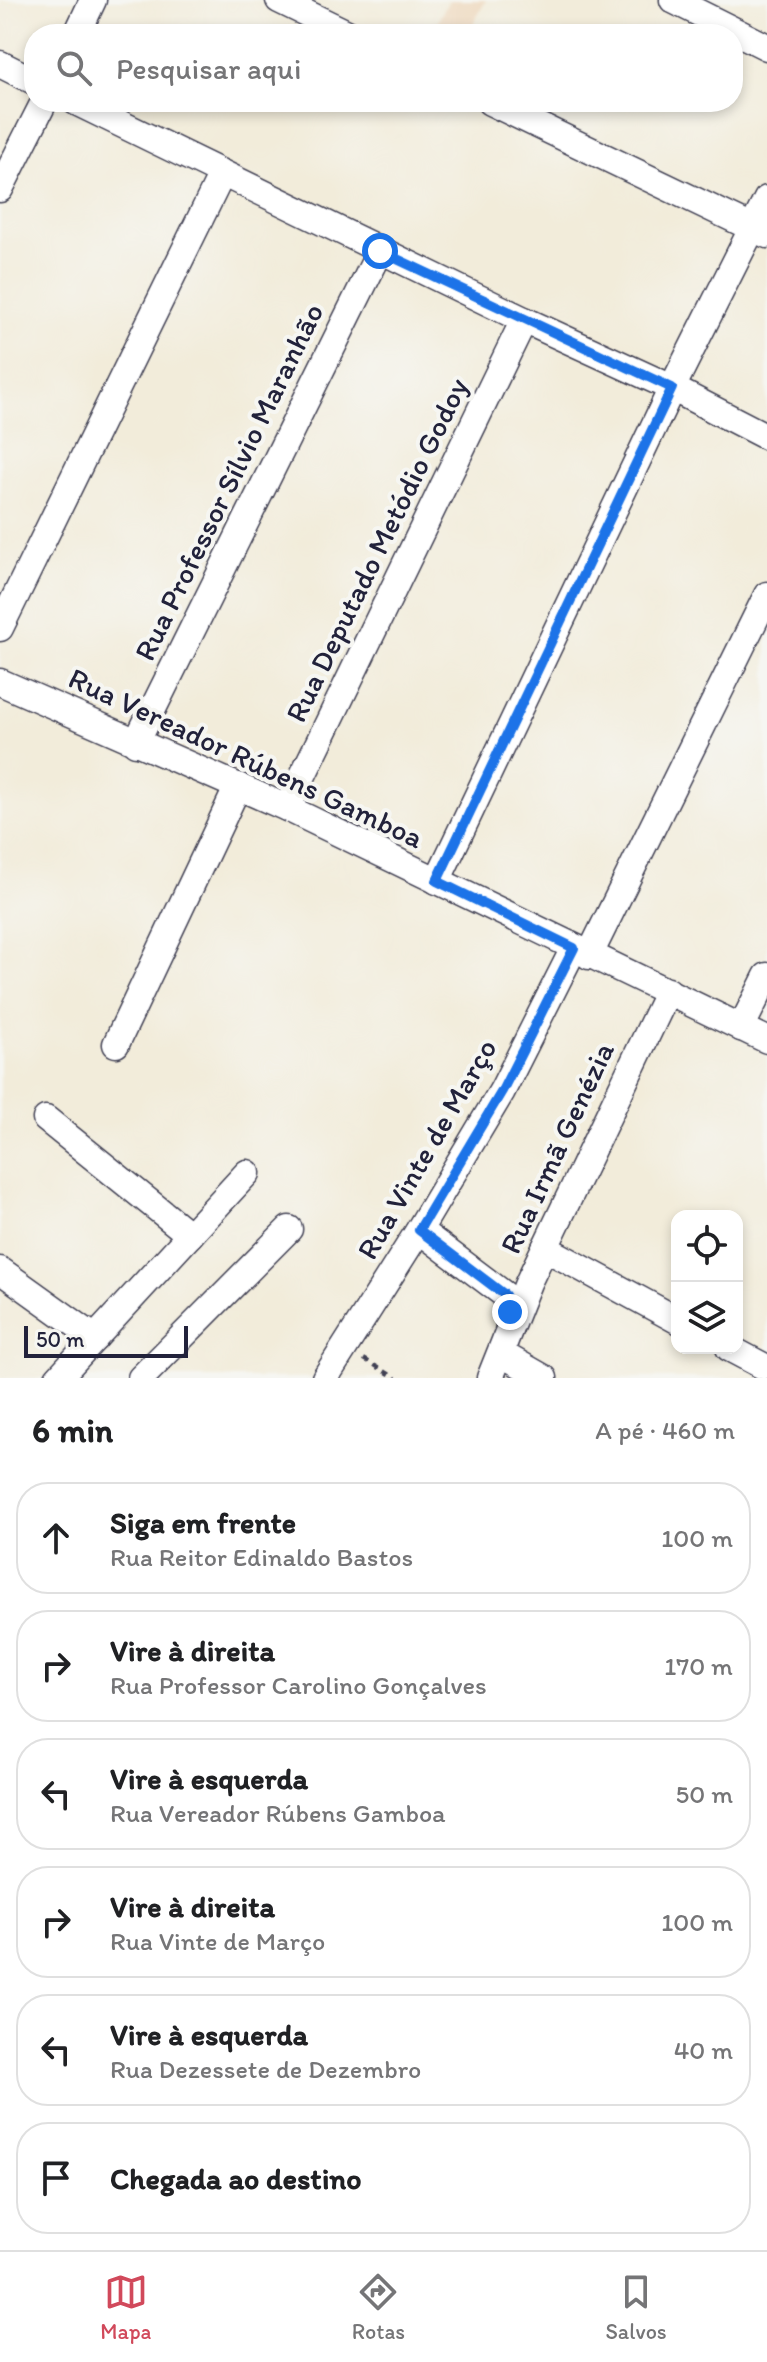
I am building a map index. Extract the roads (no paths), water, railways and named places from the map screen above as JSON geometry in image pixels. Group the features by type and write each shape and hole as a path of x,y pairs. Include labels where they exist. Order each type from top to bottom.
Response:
{"street":[{"path":"82,24 93,0"},
{"path":"279,0 328,24"},
{"path":"673,0 721,24"},
{"path":"743,35 767,47"},
{"path":"0,64 24,76"},
{"path":"0,189 39,112"},
{"path":"96,112 380,251 672,388 767,437"},
{"path":"511,112 760,232"},
{"path":"0,628 222,174"},
{"path":"437,881 672,388 760,232 767,199"},
{"name":"Rua Professor Sílvio Maranhão","path":"136,743 380,251"},
{"name":"Rua Deputado Metódio Godoy","path":"287,808 524,320"},
{"name":"Rua Vinte de Março","path":"325,1378 419,1230 582,952 767,595"},
{"name":"Rua Vereador Rúbens Gamboa","path":"5,693 136,743 287,808 767,1040"},
{"path":"116,1044 238,786"},
{"path":"741,1028 767,976"},
{"name":"Rua Irmã Genézia","path":"490,1378 545,1248 668,991"},
{"path":"46,1119 190,1235"},
{"path":"58,1378 247,1173"},
{"path":"141,1378 289,1229"},
{"path":"419,1230 505,1295 510,1312 502,1354 544,1378"},
{"path":"545,1248 671,1317"},
{"path":"0,1270 95,1338"},
{"path":"740,1354 763,1366"}]}
